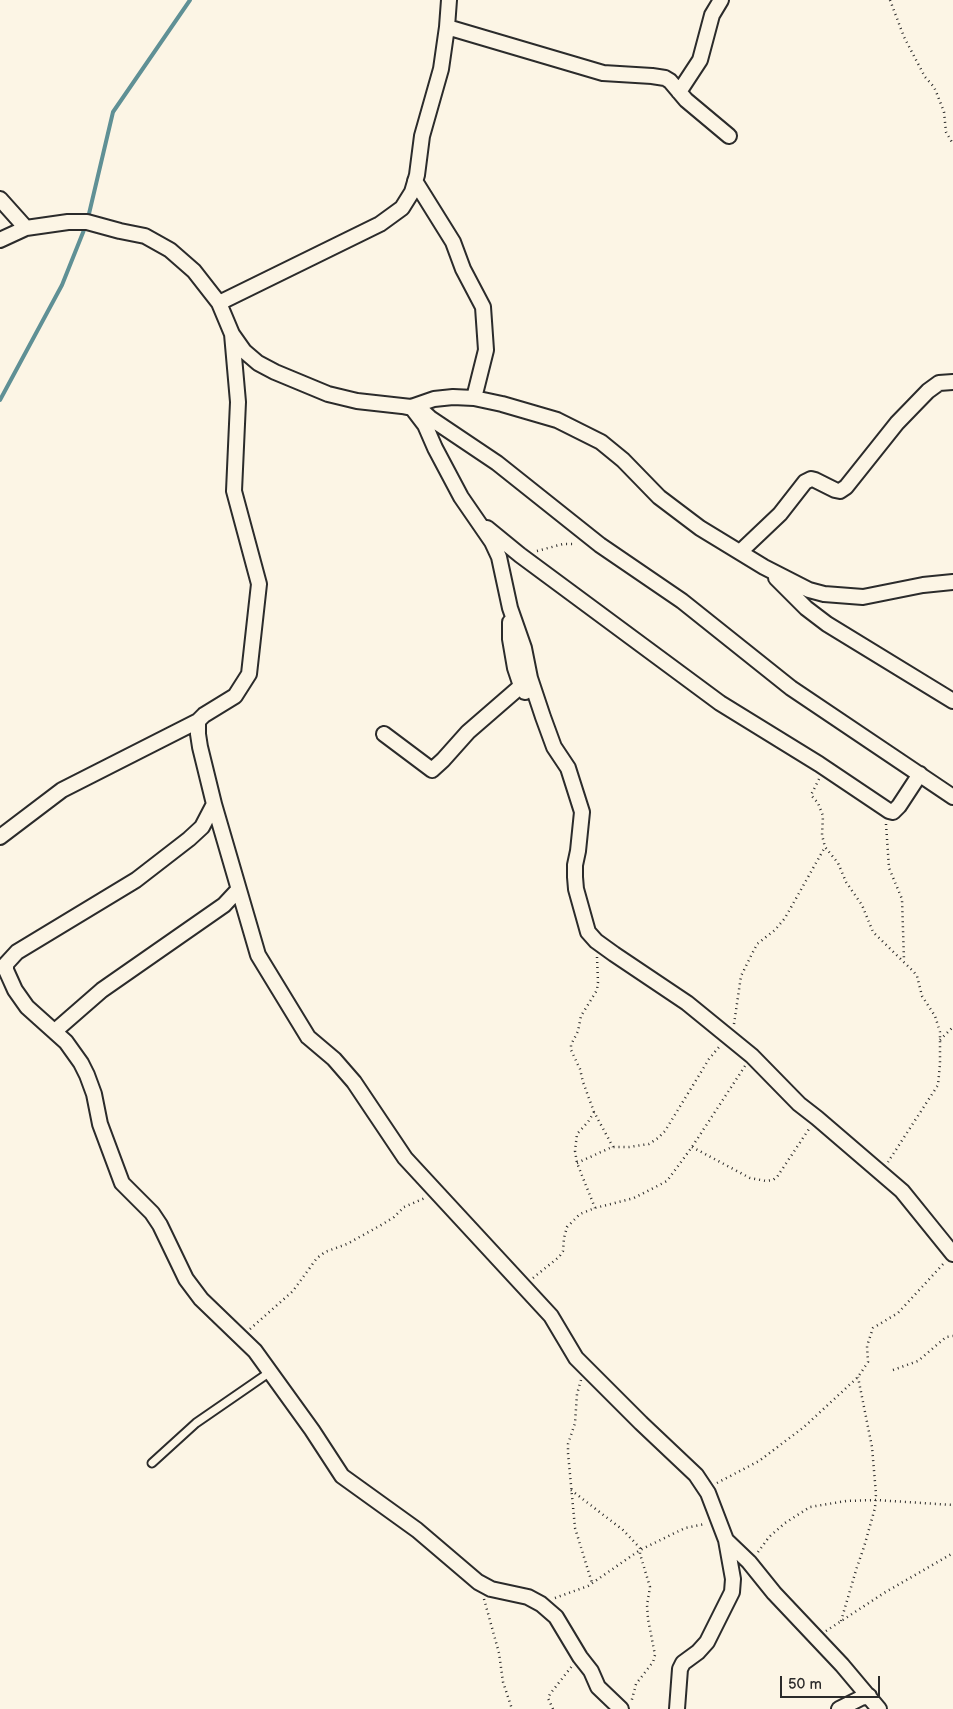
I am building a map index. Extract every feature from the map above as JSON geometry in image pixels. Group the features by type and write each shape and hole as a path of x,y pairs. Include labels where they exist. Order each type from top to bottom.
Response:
{"street":[{"path":"219,303 380,224 402,208 412,192 422,136 442,70 448,27 449,0"},
{"path":"679,92 700,60 712,15 722,0"},
{"path":"448,27 604,74 665,78 686,100 729,136"},
{"path":"415,181 453,242 463,269 483,307 486,350 474,398"},
{"path":"0,200 26,228"},
{"path":"0,240 26,228 68,222 87,222 145,236 170,250 194,272 219,303 232,334 244,350 258,363 328,394 357,401 420,408 430,418 497,463 600,544 682,600 791,688 953,798"},
{"path":"0,837 62,790 198,721 235,696 249,674 259,584 234,491 238,402 232,334"},
{"path":"740,552 780,514 805,482 811,479 815,480 840,491 846,487 897,423 928,391 939,382 953,382"},
{"path":"404,406 434,399 453,397 474,398 557,420 602,442 624,460 659,497 680,513 740,552 809,590 863,597 923,585 953,582"},
{"path":"404,406 412,408 425,425 461,497 499,557 510,608 524,648 530,678 554,747 568,768 582,812 575,865 576,889 588,932 596,940 687,1003 752,1056 799,1104 882,1172 902,1191 953,1254"},
{"path":"477,520 520,555 720,703 819,764 890,811 893,812 899,806 920,774"},
{"path":"764,566 806,608 827,624 953,701"},
{"path":"510,608 510,638 515,668 521,686 543,717"},
{"path":"384,734 432,770 468,732 521,686"},
{"path":"198,721 200,747 214,804 258,955 304,1031 318,1047 334,1059 354,1082 405,1158 551,1316 576,1358 641,1423 680,1458 696,1475 705,1489 726,1540 733,1579 732,1592 708,1642 683,1663 680,1669 677,1709"},
{"path":"214,804 202,827 136,880 17,952 6,964 7,976 27,1007 55,1031 74,1052 87,1075 94,1094 100,1124 122,1183 152,1213 160,1225 186,1279 202,1299 256,1351 342,1476 417,1530 478,1582 491,1589 528,1597 539,1603 556,1617 598,1687 621,1709"},
{"path":"55,1031 102,990 172,939 224,905 238,890"},
{"path":"726,1540 749,1562 774,1593 817,1638 879,1709"},
{"path":"839,1709 869,1696"}],"lane":[{"path":"152,1464 196,1423 270,1372"}],"path":[{"path":"890,0 904,37 926,77 934,87 944,112 946,132 953,144"},
{"path":"520,555 563,544 600,544"},
{"path":"819,764 819,779 811,795 818,803 823,816 822,835 825,847 838,863 846,882 862,905 873,932 904,960 917,976 922,996 938,1024 940,1040 938,1085 882,1172"},
{"path":"890,811 886,821 889,868 902,899 904,960"},
{"path":"577,1163 613,1147 649,1144 665,1131 709,1059 731,1038 741,976 757,944 775,930 784,918 825,847"},
{"path":"596,940 597,990 582,1016 578,1031 571,1045 571,1050 580,1069 594,1112 613,1147"},
{"path":"940,1040 953,1027"},
{"path":"526,1288 533,1278 559,1257 563,1251 567,1227 580,1214 634,1198 667,1181 692,1147 752,1056"},
{"path":"594,1112 577,1134 575,1151 577,1163 595,1208"},
{"path":"692,1147 750,1178 766,1181 773,1180 792,1156 817,1118"},
{"path":"241,1337 293,1291 317,1258 325,1252 347,1244 383,1224 404,1206 438,1194"},
{"path":"705,1489 759,1461 804,1427 858,1377 868,1362 867,1346 873,1328 898,1313 953,1254"},
{"path":"893,1370 918,1361 946,1337 953,1336"},
{"path":"584,1367 577,1394 575,1423 568,1444 568,1453 575,1528 592,1583"},
{"path":"841,1621 863,1553 876,1500 872,1447 858,1377"},
{"path":"571,1490 623,1530 637,1543 640,1550 650,1587 647,1605 648,1619 655,1656 653,1662 636,1684 631,1709"},
{"path":"749,1562 780,1528 810,1507 846,1501 876,1500 953,1505"},
{"path":"539,1603 592,1583 640,1550 685,1528 720,1522"},
{"path":"817,1638 884,1593 953,1553"},
{"path":"478,1582 493,1628 503,1682 512,1709"},
{"path":"554,1709 548,1698 550,1694 580,1657"}],"waterway":[{"path":"88,218 113,112 190,0"},
{"path":"0,400 62,285 86,225"}]}
